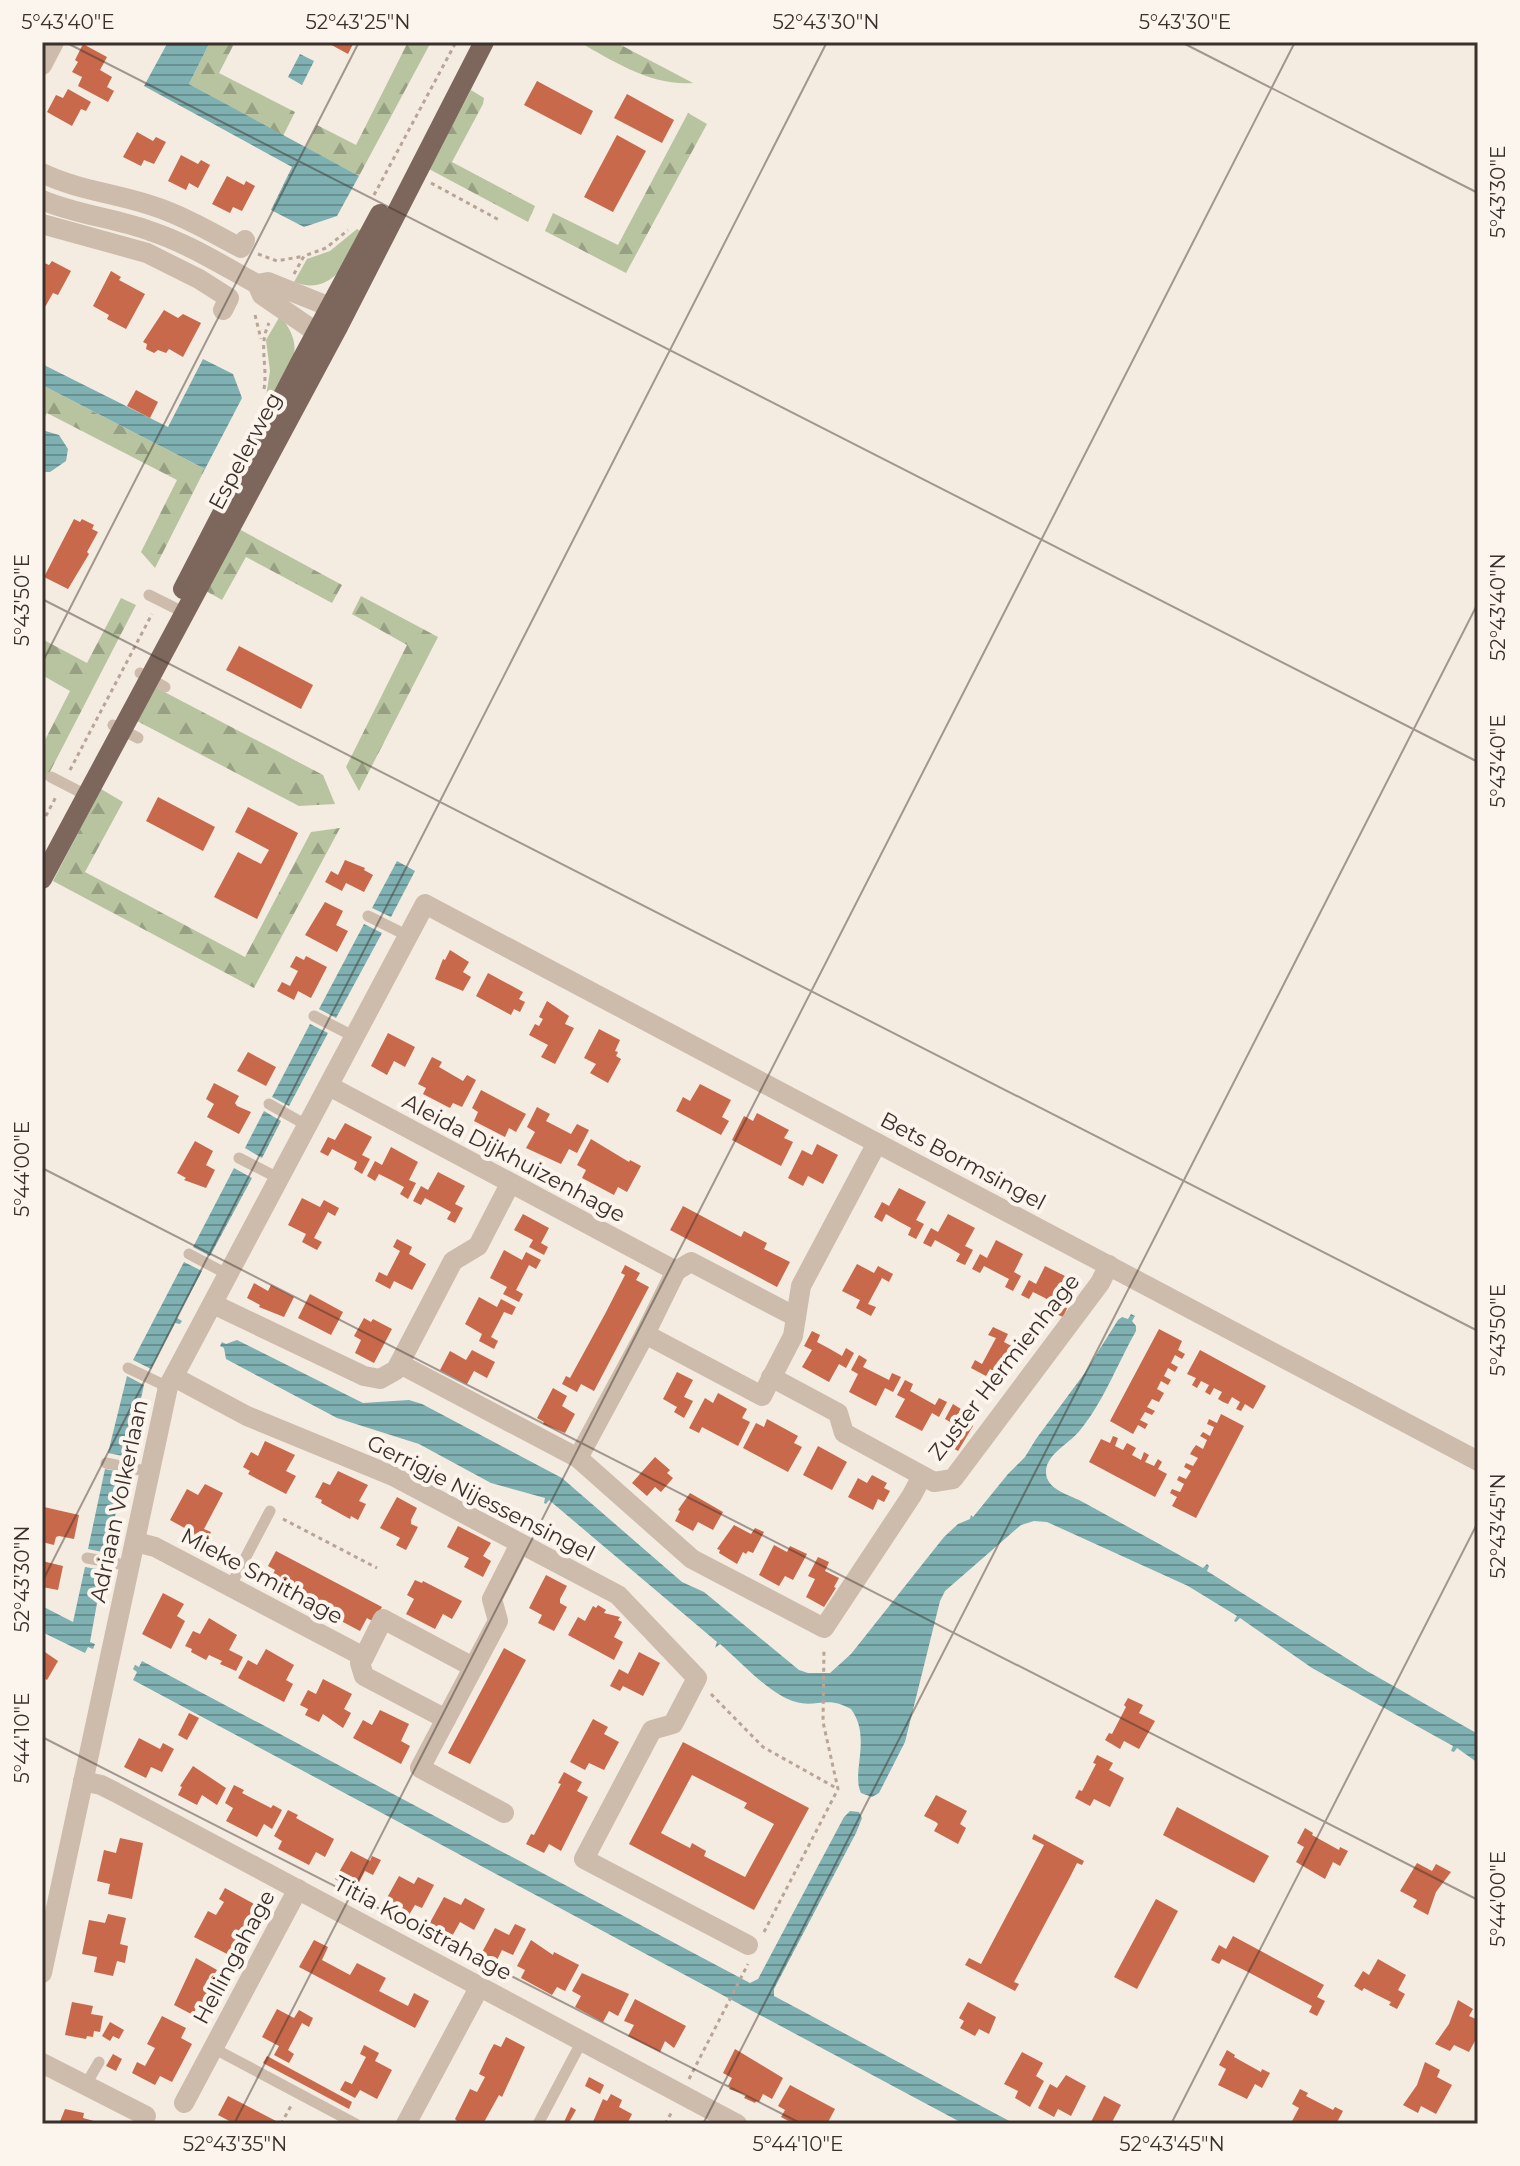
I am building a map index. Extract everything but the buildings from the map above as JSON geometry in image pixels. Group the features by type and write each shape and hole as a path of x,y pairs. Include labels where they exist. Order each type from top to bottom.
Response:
{"main road":[{"name":"Espelerweg","path":"179,610 338,327 473,42"},
{"name":"Espelerweg","path":"42,859 124,731 151,679 179,610 316,332 413,174 484,42"},
{"name":"Espelerweg","path":"42,879 82,793"}],"street":[{"path":"42,65 54,42"},
{"path":"42,173 79,188 165,210 241,248 249,246"},
{"path":"42,200 73,212 154,232 257,284 262,295 316,332 338,327 330,307 268,282 257,284"},
{"path":"42,224 147,253 199,279 224,303 236,273"},
{"name":"Adriaan Volkerlaan","path":"42,1973 171,1382 425,904"},
{"name":"Bets Bormsingel","path":"425,904 1478,1461"},
{"name":"Aleida Dijkhuizenhage","path":"329,1086 676,1271"},
{"path":"645,1334 762,1396 793,1336 801,1286 877,1143"},
{"path":"213,1304 371,1379 391,1375 400,1364 453,1261 478,1246 510,1184"},
{"path":"578,1458 676,1271 691,1262 796,1317"},
{"name":"Zuster Hermienhage","path":"771,1377 838,1413 844,1433 934,1482 953,1479 1100,1283 1109,1265"},
{"path":"400,1364 578,1458 692,1559 824,1628 922,1476"},
{"name":"Gerrigje Nijessensingel","path":"171,1382 393,1476 618,1595 697,1678"},
{"name":"Mieke Smithage","path":"136,1542 155,1547 364,1657"},
{"path":"504,1813 420,1768 498,1621 492,1599 520,1544"},
{"path":"446,1719 364,1676 360,1663 383,1619 473,1667"},
{"path":"697,1678 673,1724 652,1730 584,1859 755,1940"},
{"name":"Titia Kooistrahage","path":"83,1781 101,1785 737,2124"},
{"name":"Hellingahage","path":"184,2103 298,1889"},
{"path":"406,2124 480,1986"},
{"path":"42,2063 121,2109 146,2116"}],"lane":[{"path":"149,595 179,610"},
{"path":"51,777 82,793"},
{"path":"368,916 408,936"},
{"path":"314,1016 355,1037"},
{"path":"269,1104 308,1126"},
{"path":"239,1158 280,1179"},
{"path":"189,1254 229,1275"},
{"path":"128,1368 171,1382"},
{"path":"106,1463 150,1472"},
{"path":"230,1587 270,1511"},
{"path":"87,1558 130,1566"},
{"path":"538,2124 582,2041"},
{"name":"Hellingahage","path":"213,2048 356,2124"},
{"path":"85,2086 99,2062"}],"path":[{"path":"371,199 456,42"},
{"path":"444,190 501,221"},
{"path":"249,246 277,261 304,256 326,248 356,223"},
{"path":"291,280 304,256"},
{"path":"252,309 261,339"},
{"path":"290,1522 377,1568"},
{"path":"755,1940 838,1789 825,1732 823,1663"},
{"path":"697,1678 763,1747 838,1789"},
{"path":"686,2085 744,1972"},
{"path":"281,2124 294,2101"}],"green space":[{"path":"210,42 235,42 219,73 295,112 283,136 189,84"},
{"path":"408,42 431,42 359,176 306,148 317,125 356,145"},
{"path":"579,42 615,42 693,83 648,77"},
{"path":"471,90 484,98 483,104 452,162 535,206 528,222 429,169"},
{"path":"688,113 707,124 626,273 545,231 553,213 618,245"},
{"path":"357,229 365,233 345,264 329,280 307,285 294,282 307,259 330,251"},
{"path":"280,316 289,328 295,350 289,371 271,406 265,403 270,371 266,340"},
{"path":"42,385 205,469 155,568 141,552 177,480 47,413 42,421"},
{"path":"239,529 342,585 332,603 246,557 222,600 206,591"},
{"path":"361,596 438,637 359,791 346,767 407,645 352,614"},
{"path":"121,598 136,605 42,787 42,746 70,691 42,675 42,639 87,663"},
{"path":"155,687 323,775 335,804 299,806 137,721"},
{"path":"101,789 123,802 85,872 245,957 311,832 340,828 254,988 53,881"}],"water":[{"path":"168,42 210,42 189,84 359,176 337,216 304,227 271,210 292,167 144,86"},
{"path":"300,54 314,61 302,85 288,77"},
{"path":"203,359 233,374 242,398 205,469 42,385 42,364 168,427"},
{"path":"42,430 59,435 68,449 66,461 50,472 42,472"},
{"path":"397,861 415,871 391,917 372,908"},
{"path":"364,924 382,933 336,1018 319,1009"},
{"path":"310,1024 328,1033 289,1106 272,1097"},
{"path":"264,1111 281,1121 262,1158 245,1148"},
{"path":"234,1168 252,1178 210,1256 193,1247"},
{"path":"184,1262 202,1271 177,1318 182,1321 175,1323 151,1369 133,1360"},
{"path":"1131,1314 1135,1316 1132,1321 1136,1331 1089,1419 1050,1459 1046,1471 1049,1482 1053,1487 1203,1568 1207,1564 1207,1571 1367,1671 1478,1734 1478,1763 1457,1748 1451,1751 1453,1746 1312,1668 1240,1618 1234,1621 1237,1616 1188,1586 1047,1522 1034,1521 1021,1525 945,1591 905,1742 879,1793 872,1797 861,1793 859,1785 860,1731 851,1709 828,1702 796,1702 776,1693 720,1644 715,1648 717,1642 549,1500 546,1504 545,1498 491,1483 419,1444 337,1418 226,1359 224,1348 220,1346 222,1342 226,1344 237,1340 363,1403 409,1400 422,1404 562,1478 682,1582 704,1592 799,1670 830,1673 851,1654 944,1537 958,1524 970,1519 971,1515 973,1517 1025,1457 1118,1320 1122,1317 1128,1319"},
{"path":"127,1376 144,1385 128,1457 108,1453"},
{"path":"105,1469 125,1473 111,1534 117,1535 111,1537 107,1553 88,1549"},
{"path":"85,1567 103,1570 90,1642 95,1644 93,1649 88,1647 85,1653 42,1632 42,1606 73,1622"},
{"path":"142,1661 750,1983 758,1979 844,1817 850,1811 859,1812 862,1818 856,1833 774,1989 774,1996 1015,2124 964,2124 133,1680 137,1672 133,1669 135,1665 139,1667"}]}
